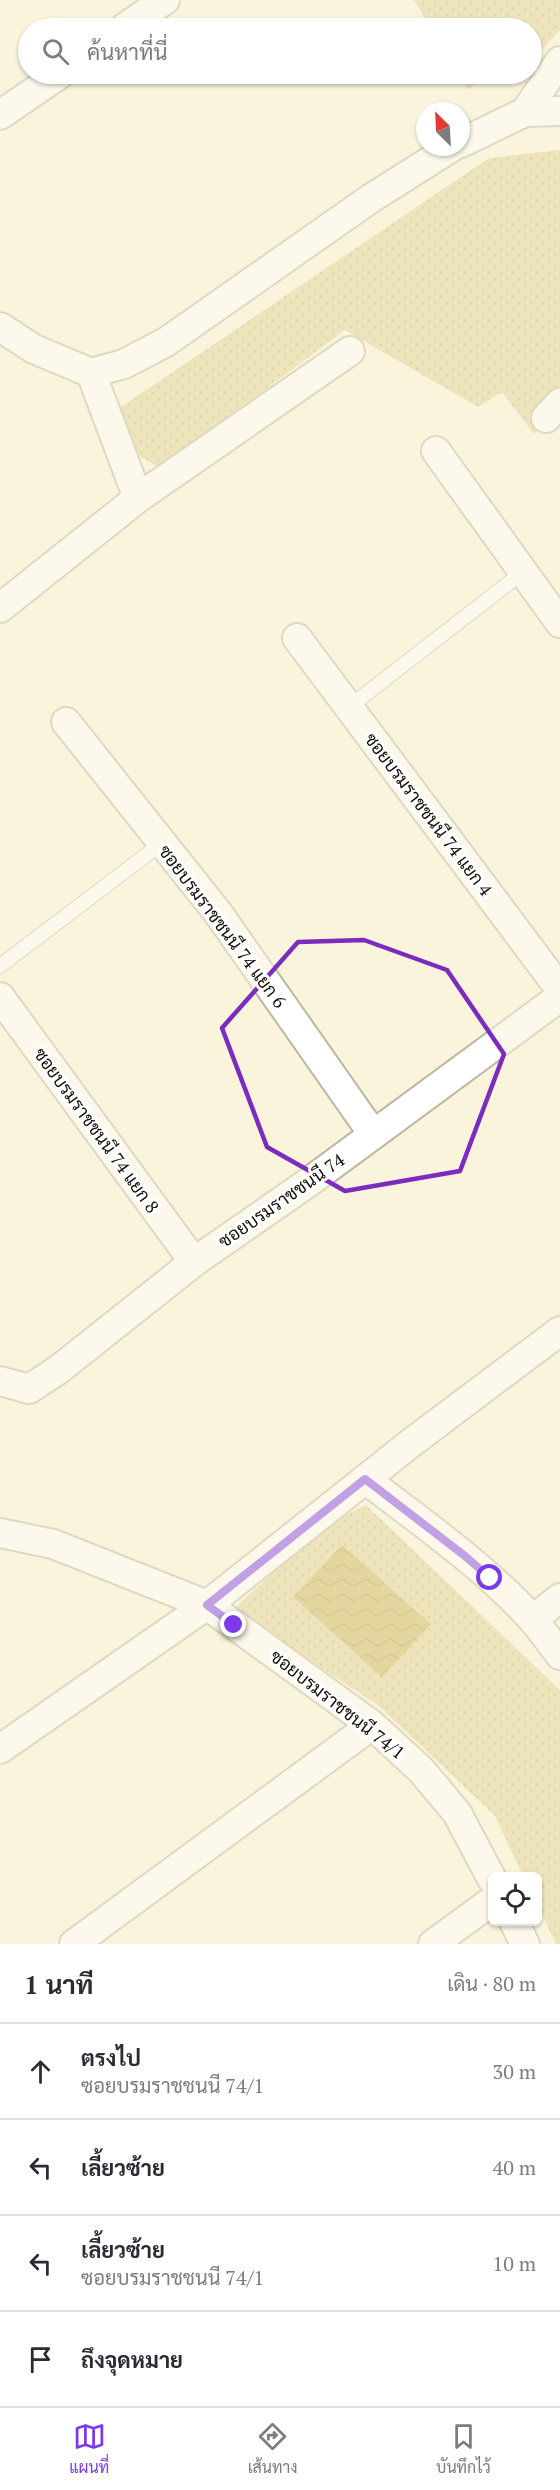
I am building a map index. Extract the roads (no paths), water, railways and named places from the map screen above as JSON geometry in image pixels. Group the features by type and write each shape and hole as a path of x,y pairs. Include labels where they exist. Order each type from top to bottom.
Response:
{"street":[{"path":"139,18 165,0"},
{"path":"525,112 560,61"},
{"path":"0,115 45,84"},
{"path":"470,139 525,112 560,111"},
{"path":"0,327 34,349 91,373 124,364 166,342 370,199 438,156"},
{"path":"0,608 138,498 350,351"},
{"path":"91,373 138,498"},
{"path":"436,451 560,623"},
{"name":"ซอยบรมราชชนนี 74 แยก 4","path":"297,638 560,989"},
{"name":"ซอยบรมราชชนนี 74 แยก 6","path":"66,722 218,912 373,1134"},
{"name":"ซอยบรมราชชนนี 74","path":"0,1381 29,1389 58,1370 194,1262 560,997"},
{"name":"ซอยบรมราชชนนี 74 แยก 8","path":"0,998 194,1262"},
{"path":"0,1749 207,1605 365,1479 560,1331"},
{"path":"365,1479 465,1556 532,1619 560,1655"},
{"name":"ซอยบรมราชชนนี 74/1","path":"0,1533 53,1544 207,1605 372,1725 421,1770 457,1813 488,1872"},
{"path":"532,1619 560,1598"},
{"path":"74,1944 372,1725"},
{"path":"433,1944 488,1904"},
{"path":"516,1926 525,1944"}],"lane":[{"path":"349,707 524,572"},
{"path":"0,966 162,843"}],"water":[{"path":"342,1545 431,1624 382,1677 293,1597"}]}
